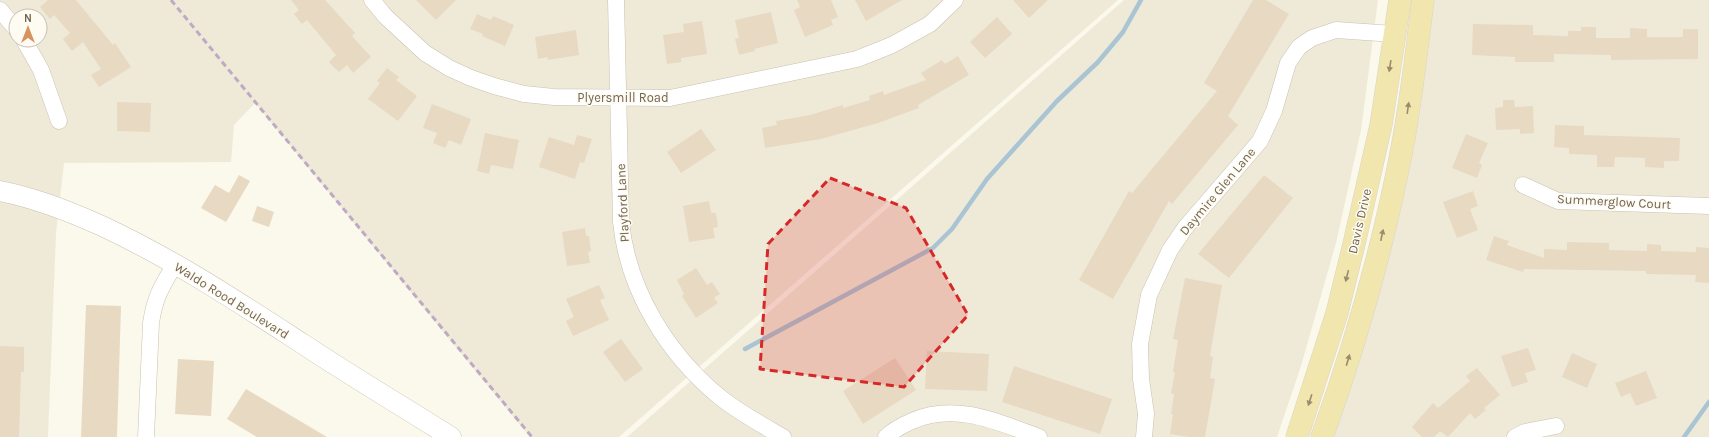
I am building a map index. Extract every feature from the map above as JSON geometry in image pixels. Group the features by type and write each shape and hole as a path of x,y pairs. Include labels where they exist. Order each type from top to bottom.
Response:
{"main road":[{"name":"Davis Drive","path":"1297,437 1337,313 1354,244 1381,125 1400,0"},
{"name":"Davis Drive","path":"1322,437 1343,380 1379,250 1404,138 1423,0"}],"street":[{"name":"Plyersmill Road","path":"372,0 385,16 425,53 450,68 472,78 524,94 554,97 619,98 670,98 857,59 892,45 930,24 955,0"},
{"name":"Playford Lane","path":"616,0 620,198 623,242 628,264 648,309 662,333 682,359 721,398 744,414 783,437"},
{"path":"0,10 8,20"},
{"name":"Daymire Glen Lane","path":"1144,437 1146,414 1141,379 1140,344 1150,295 1170,250 1185,228 1260,141 1274,111 1288,63 1299,47 1312,38 1336,30 1394,34"},
{"path":"29,48 41,70 58,121"},
{"name":"Summerglow Court","path":"1523,185 1558,201 1709,206"},
{"name":"Waldo Rood Boulevard","path":"0,191 22,195 71,212 137,242 221,291 451,437"},
{"path":"146,437 151,323 154,305 158,292 175,264"},
{"path":"886,437 905,424 920,417 953,412 986,418 1040,437"},
{"path":"1515,437 1525,432 1556,426"}],"highlighted area":[{"path":"830,178 906,208 968,315 904,387 760,369 768,244"}],"shaded area":[{"path":"0,0 1118,0 619,437 530,437 255,103 234,125 231,162 64,163 56,233 48,437 0,437"},
{"path":"1124,0 1378,0 1361,130 1336,243 1301,366 1277,437 627,437"},
{"path":"1413,0 1709,0 1709,437 1329,437 1367,288 1412,18"}],"building":[{"path":"48,0 76,0 113,45 115,43 131,67 99,87 91,75 101,69 83,42 72,51 63,39 70,33 54,15 50,19 48,17 48,8 40,7"},
{"path":"291,0 325,0 355,33 352,36 371,57 353,73 347,65 339,72 329,62 336,55 307,20 302,24 294,14 299,10"},
{"path":"416,0 456,0 436,20"},
{"path":"797,0 831,0 838,17 831,20 833,25 805,37 794,10 800,7"},
{"path":"855,0 902,0 866,21"},
{"path":"1013,0 1048,0 1029,18"},
{"path":"1253,0 1266,0 1289,14 1228,116 1238,125 1172,204 1169,201 1113,299 1079,280 1129,191 1132,193 1217,91 1204,83"},
{"path":"771,12 778,43 754,49 755,51 739,55 735,39 739,38 735,20"},
{"path":"477,14 491,20 493,16 514,25 505,46 470,29"},
{"path":"997,17 1012,34 985,58 970,42"},
{"path":"702,21 707,54 681,58 681,62 667,64 663,35 684,32 683,24"},
{"path":"1473,24 1533,25 1533,35 1568,36 1568,31 1581,31 1581,27 1596,27 1596,38 1630,38 1630,28 1647,29 1647,37 1683,37 1683,29 1698,29 1698,59 1611,60 1611,55 1554,54 1554,62 1515,62 1515,57 1472,55"},
{"path":"576,30 579,55 548,60 547,57 538,59 535,37"},
{"path":"958,56 969,75 918,105 919,108 878,123 821,139 765,148 762,128 777,125 776,121 810,115 843,105 843,108 870,100 869,96 883,91 884,95 926,80 921,73 942,60 945,64"},
{"path":"387,68 399,77 396,80 417,96 398,121 368,99 380,83 377,81"},
{"path":"1503,100 1514,100 1515,107 1533,106 1534,133 1520,134 1520,129 1496,130 1495,108 1503,107"},
{"path":"117,102 151,103 150,132 117,131"},
{"path":"432,104 471,119 461,145 449,140 445,148 433,143 437,133 423,128"},
{"path":"1555,125 1584,126 1584,135 1680,138 1679,161 1664,161 1664,168 1645,167 1645,158 1615,157 1614,167 1597,167 1597,155 1569,154 1569,148 1554,147"},
{"path":"701,129 716,150 681,173 667,152"},
{"path":"485,133 519,140 513,169 491,165 489,174 477,171"},
{"path":"1466,134 1488,143 1479,163 1482,165 1477,178 1452,168"},
{"path":"577,135 592,139 584,163 580,162 575,179 539,167 549,137 574,145"},
{"path":"239,175 250,181 226,222 201,208 215,185 229,193"},
{"path":"1264,175 1293,198 1229,278 1198,254"},
{"path":"1473,191 1478,206 1470,209 1478,230 1457,238 1443,202"},
{"path":"709,201 711,213 716,213 718,227 713,228 715,238 689,242 683,206"},
{"path":"257,206 274,212 269,227 252,221"},
{"path":"585,228 586,236 589,236 591,251 588,252 590,263 567,266 562,232"},
{"path":"1494,236 1509,241 1507,245 1544,258 1544,249 1567,250 1567,242 1609,243 1609,250 1647,251 1647,244 1661,245 1661,251 1696,252 1696,247 1709,248 1709,283 1695,282 1696,275 1646,274 1646,271 1524,269 1523,272 1486,260"},
{"path":"696,268 707,285 712,282 720,294 714,298 718,303 696,318 682,296 684,294 677,280"},
{"path":"1185,278 1222,285 1210,356 1213,357 1210,378 1215,379 1205,437 1189,437 1170,434 1174,394 1171,393 1175,372 1173,372 1178,340 1173,339"},
{"path":"599,285 605,298 600,300 609,320 573,336 566,321 574,317 566,299"},
{"path":"86,305 121,306 117,437 81,437"},
{"path":"621,339 643,369 625,382 603,352"},
{"path":"0,346 24,347 24,372 21,372 19,437 0,437"},
{"path":"1528,348 1536,370 1525,373 1528,382 1512,387 1501,356"},
{"path":"927,351 989,354 987,391 925,389"},
{"path":"1572,353 1597,364 1587,388 1562,377"},
{"path":"895,358 916,390 863,424 843,391"},
{"path":"178,359 214,361 211,416 175,414"},
{"path":"1014,366 1112,399 1100,434 1002,402"},
{"path":"1477,368 1500,395 1484,408 1486,410 1475,419 1470,413 1448,437 1440,431 1434,437 1422,437 1412,427 1433,403 1438,408 1470,381 1466,376"},
{"path":"1646,371 1657,398 1636,406 1630,393 1621,397 1615,383"},
{"path":"246,389 327,437 257,437 227,419"}],"waterway":[{"path":"745,349 933,248 952,229 987,179 1057,101 1098,62 1123,32 1141,0"},
{"path":"1684,437 1709,402"}],"railway":[{"path":"171,0 532,437"}]}
